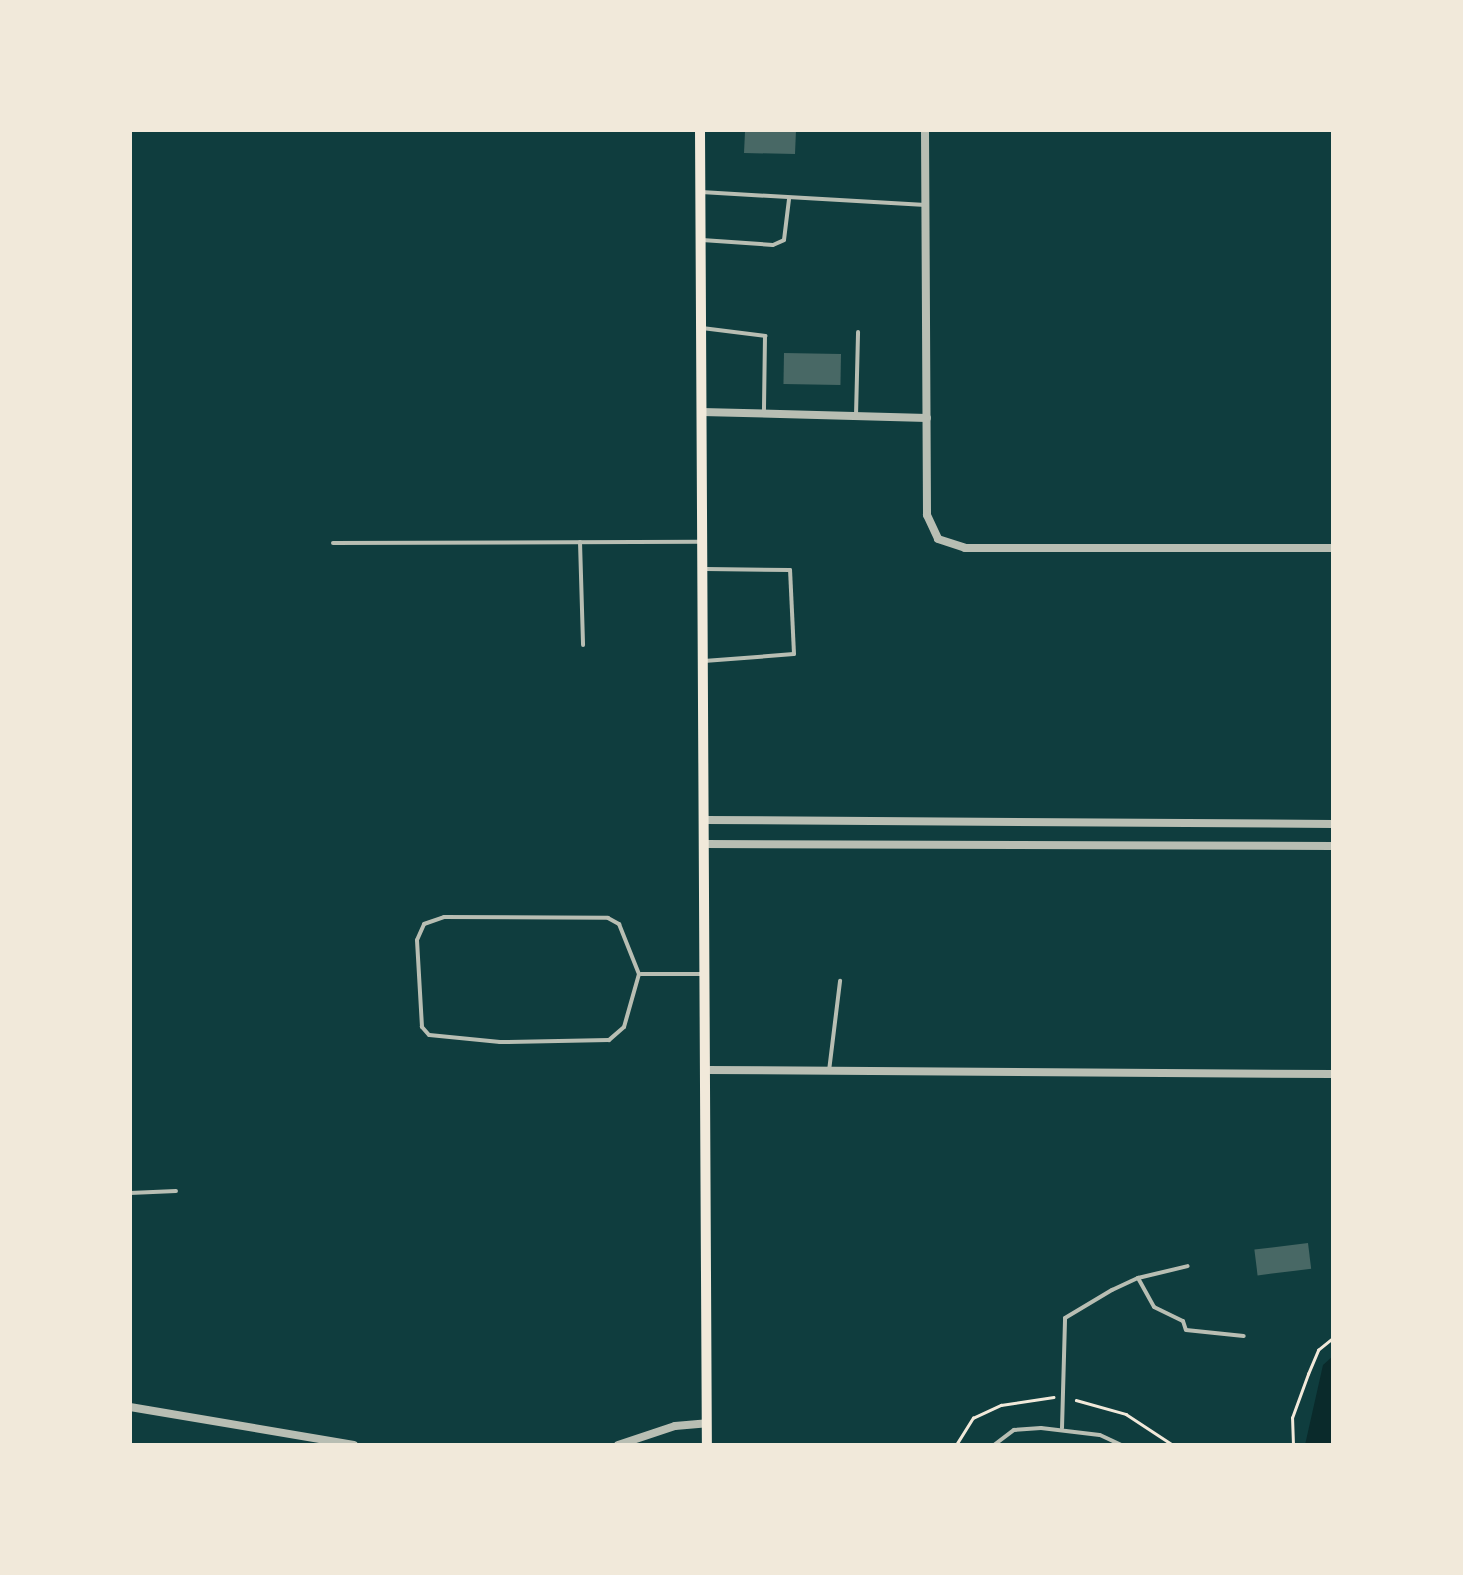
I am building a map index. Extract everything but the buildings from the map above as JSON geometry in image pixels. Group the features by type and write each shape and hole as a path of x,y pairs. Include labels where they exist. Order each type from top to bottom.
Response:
{"main road":[{"path":"700,130 707,1445"}],"street":[{"path":"926,130 927,515 938,539 965,548 1333,548"},
{"path":"702,412 927,418"},
{"path":"705,820 1333,824"},
{"path":"868,821 869,844"},
{"path":"1005,822 1006,845"},
{"path":"1144,822 1144,846"},
{"path":"1279,823 1279,846"},
{"path":"705,844 1333,846"},
{"path":"706,1070 1333,1074"},
{"path":"130,1407 354,1445"},
{"path":"618,1445 707,1423"}],"lane":[{"path":"702,192 926,206"},
{"path":"702,240 773,245 784,240 789,198"},
{"path":"702,328 765,336 764,414"},
{"path":"856,416 858,332"},
{"path":"580,542 582,644"},
{"path":"333,543 704,542"},
{"path":"704,569 790,570 792,657 704,660"},
{"path":"444,917 608,918 619,924 639,974 624,1026 609,1040 442,1040 422,1027 417,940 424,924 444,917"},
{"path":"639,974 706,974"},
{"path":"829,1071 840,980"},
{"path":"130,1193 176,1191"},
{"path":"1062,1428 1065,1318 1138,1278 1188,1266"},
{"path":"1138,1278 1154,1307 1183,1321 1186,1330 1244,1336"},
{"path":"994,1445 1014,1430 1062,1428 1120,1445"}],"path":[{"path":"1293,1445 1292,1418 1308,1374 1318,1350 1333,1338"}],"water":[{"path":"1333,1356 1333,1445 1305,1445 1323,1365"}]}
